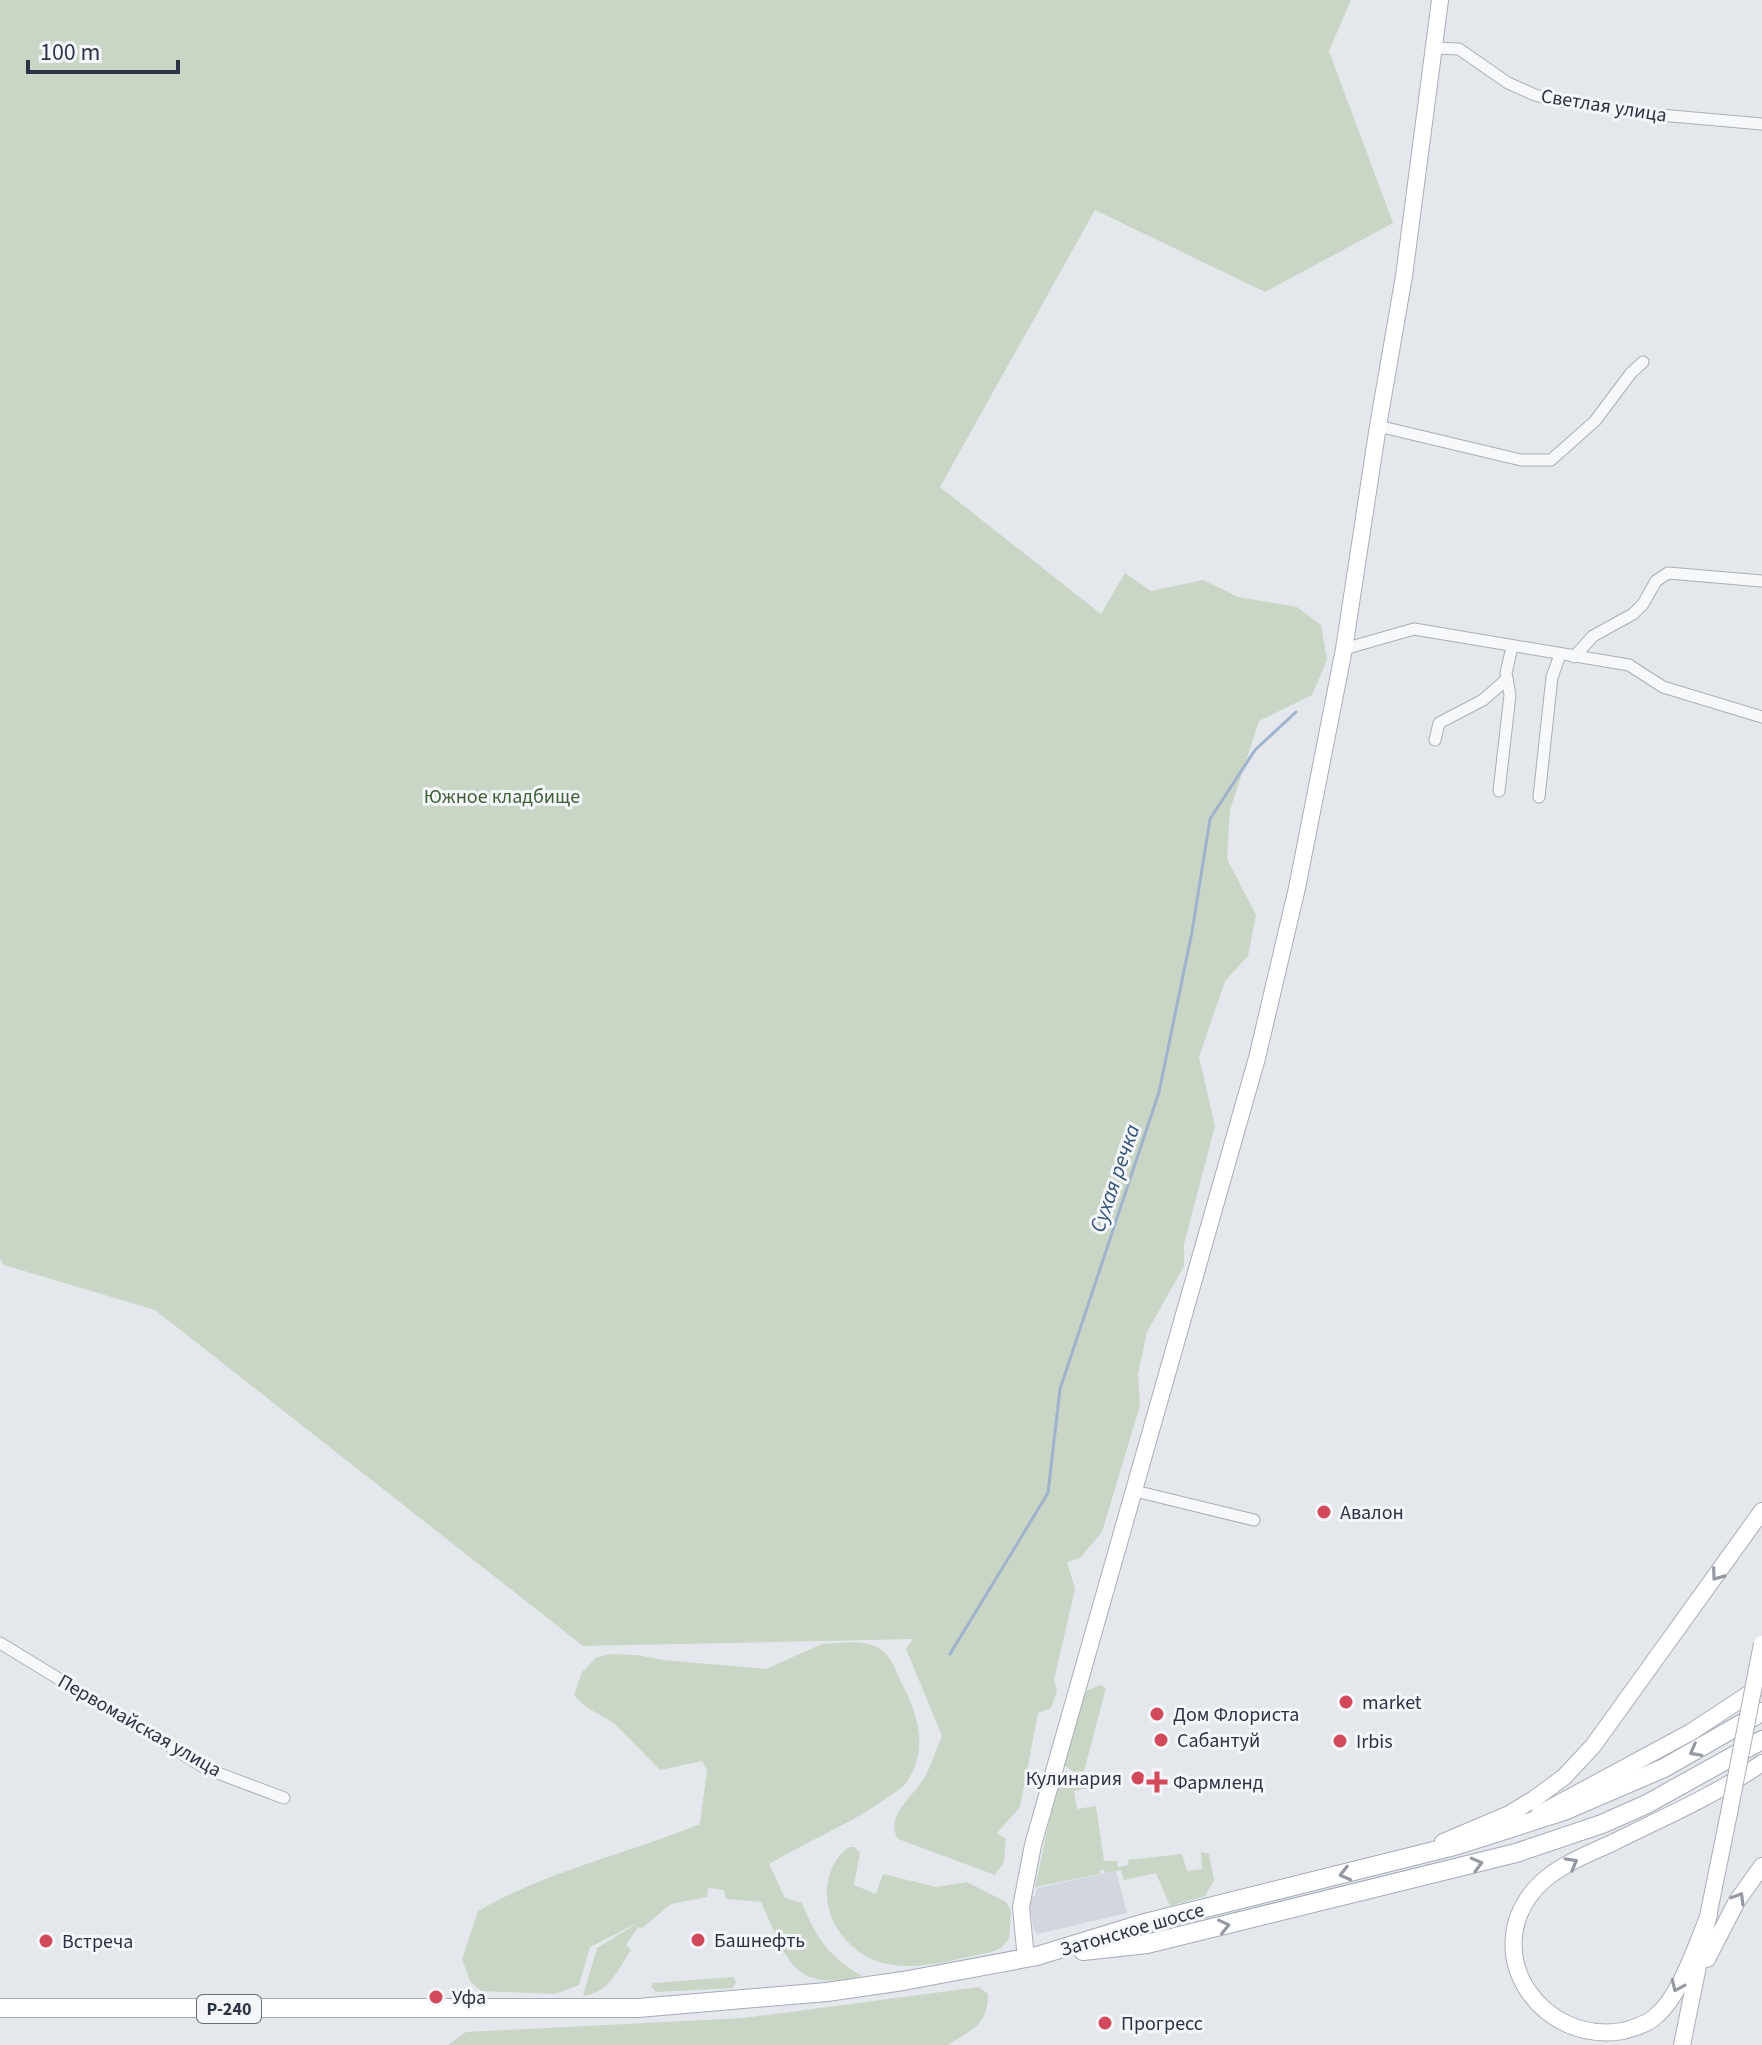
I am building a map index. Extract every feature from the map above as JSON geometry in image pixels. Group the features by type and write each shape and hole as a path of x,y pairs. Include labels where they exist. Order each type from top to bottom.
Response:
{"main road":[{"path":"1032,1958 1021,1917 1028,1868 1257,1058 1297,888 1344,649 1404,276 1440,0"},
{"path":"1397,1861 1509,1814 1564,1777 1593,1746 1762,1511"},
{"path":"1682,2045 1762,1644"},
{"path":"1511,1829 1691,1732 1762,1685"},
{"name":"Затонское шоссе","path":"1032,1958 1141,1924 1397,1861 1511,1829 1629,1784 1762,1712"},
{"name":"Затонское шоссе","path":"1032,1958 1147,1944 1516,1853 1602,1824 1647,1804 1762,1740"},
{"path":"1709,1915 1671,1999 1655,2017 1635,2028 1610,2035 1569,2030 1553,2021 1532,1999 1519,1976 1513,1949 1514,1926 1524,1904 1537,1887 1564,1866 1681,1809 1762,1763"},
{"path":"1696,1982 1737,1901 1762,1866"},
{"name":"Р-240","path":"0,2008 638,2008 739,2001 888,1984 1032,1958"}],"street":[{"name":"Светлая улица","path":"1434,48 1459,49 1508,83 1535,95 1649,114 1762,124"},
{"path":"1378,426 1521,460 1551,460 1595,421 1643,362"},
{"path":"1574,657 1593,636 1633,614 1643,604 1656,581 1668,573 1762,581"},
{"path":"1344,649 1414,629 1629,665 1663,687 1762,717"},
{"path":"1499,791 1510,695 1506,673 1512,647"},
{"path":"1539,797 1552,677 1560,655"},
{"path":"1435,740 1439,723 1483,700 1507,679"},
{"path":"1135,1491 1254,1520"},
{"name":"Первомайская улица","path":"0,1643 207,1769 284,1798"}],"shaded area":[{"path":"1116,1871 1127,1913 1037,1934 1033,1928 1029,1898 1035,1896 1037,1888"}],"green space":[{"name":"Южное кладбище","path":"0,0 1351,0 1329,51 1393,223 1265,292 1095,210 940,487 1101,614 1125,573 1151,591 1203,580 1238,597 1297,607 1321,625 1327,660 1312,695 1259,721 1230,810 1227,859 1256,915 1248,956 1225,981 1199,1057 1215,1126 1184,1244 1184,1266 1147,1332 1138,1374 1140,1405 1102,1532 1080,1558 1067,1562 1075,1589 1054,1680 1057,1691 1051,1708 1038,1713 1020,1807 997,1833 1006,1839 1004,1862 995,1875 898,1839 895,1831 897,1814 924,1778 942,1736 906,1649 913,1639 583,1646 155,1310 4,1265 0,1259"},
{"path":"854,1642 875,1646 887,1655 910,1700 919,1735 913,1770 903,1786 874,1807 769,1864 785,1898 802,1903 825,1946 862,1976 838,1980 819,1979 805,1974 794,1966 785,1953 761,1902 726,1899 724,1890 708,1888 707,1897 671,1904 642,1928 638,1927 626,1945 631,1950 617,1973 592,1994 583,1996 597,1948 639,1922 590,1947 579,1985 555,1994 481,1991 470,1981 462,1959 478,1911 559,1874 700,1824 707,1770 702,1761 660,1770 614,1723 586,1707 574,1695 582,1672 596,1658 610,1654 637,1655 766,1669 822,1644"},
{"path":"1100,1685 1106,1688 1084,1771 1074,1772 1064,1765 1086,1691"},
{"path":"1066,1780 1093,1787 1074,1791 1077,1809 1096,1806 1104,1861 1117,1861 1118,1867 1129,1865 1128,1860 1182,1854 1187,1871 1202,1869 1201,1852 1209,1854 1214,1880 1205,1896 1170,1906 1156,1873 1124,1880 1121,1870 1105,1873 1100,1870 1100,1874 1035,1887 1057,1786"},
{"path":"849,1847 860,1853 854,1885 876,1894 883,1874 936,1887 967,1882 1006,1902 1011,1911 1009,1939 992,1952 935,1964 896,1966 861,1954 838,1930 828,1902 827,1889 832,1868"},
{"path":"733,1977 736,1982 733,1988 656,1992 651,1986 654,1983"},
{"path":"979,1987 988,1994 982,2020 948,2045 448,2045 466,2032 744,2018"}],"waterway":[{"name":"Сухая речка","path":"950,1654 1048,1493 1060,1389 1159,1092 1192,932 1210,819 1255,750 1296,712"}],"place":[{"name":"Авалон","path":"1324,1512"},
{"name":"market","path":"1346,1702"},
{"name":"Дом Флориста","path":"1157,1714"},
{"name":"Сабантуй","path":"1161,1740"},
{"name":"Irbis","path":"1340,1741"},
{"name":"Кулинария","path":"1138,1778"},
{"name":"Фармленд","path":"1157,1782"},
{"name":"Башнефть","path":"698,1940"},
{"name":"Встреча","path":"46,1941"},
{"name":"Уфа","path":"436,1997"},
{"name":"Прогресс","path":"1105,2023"}]}
